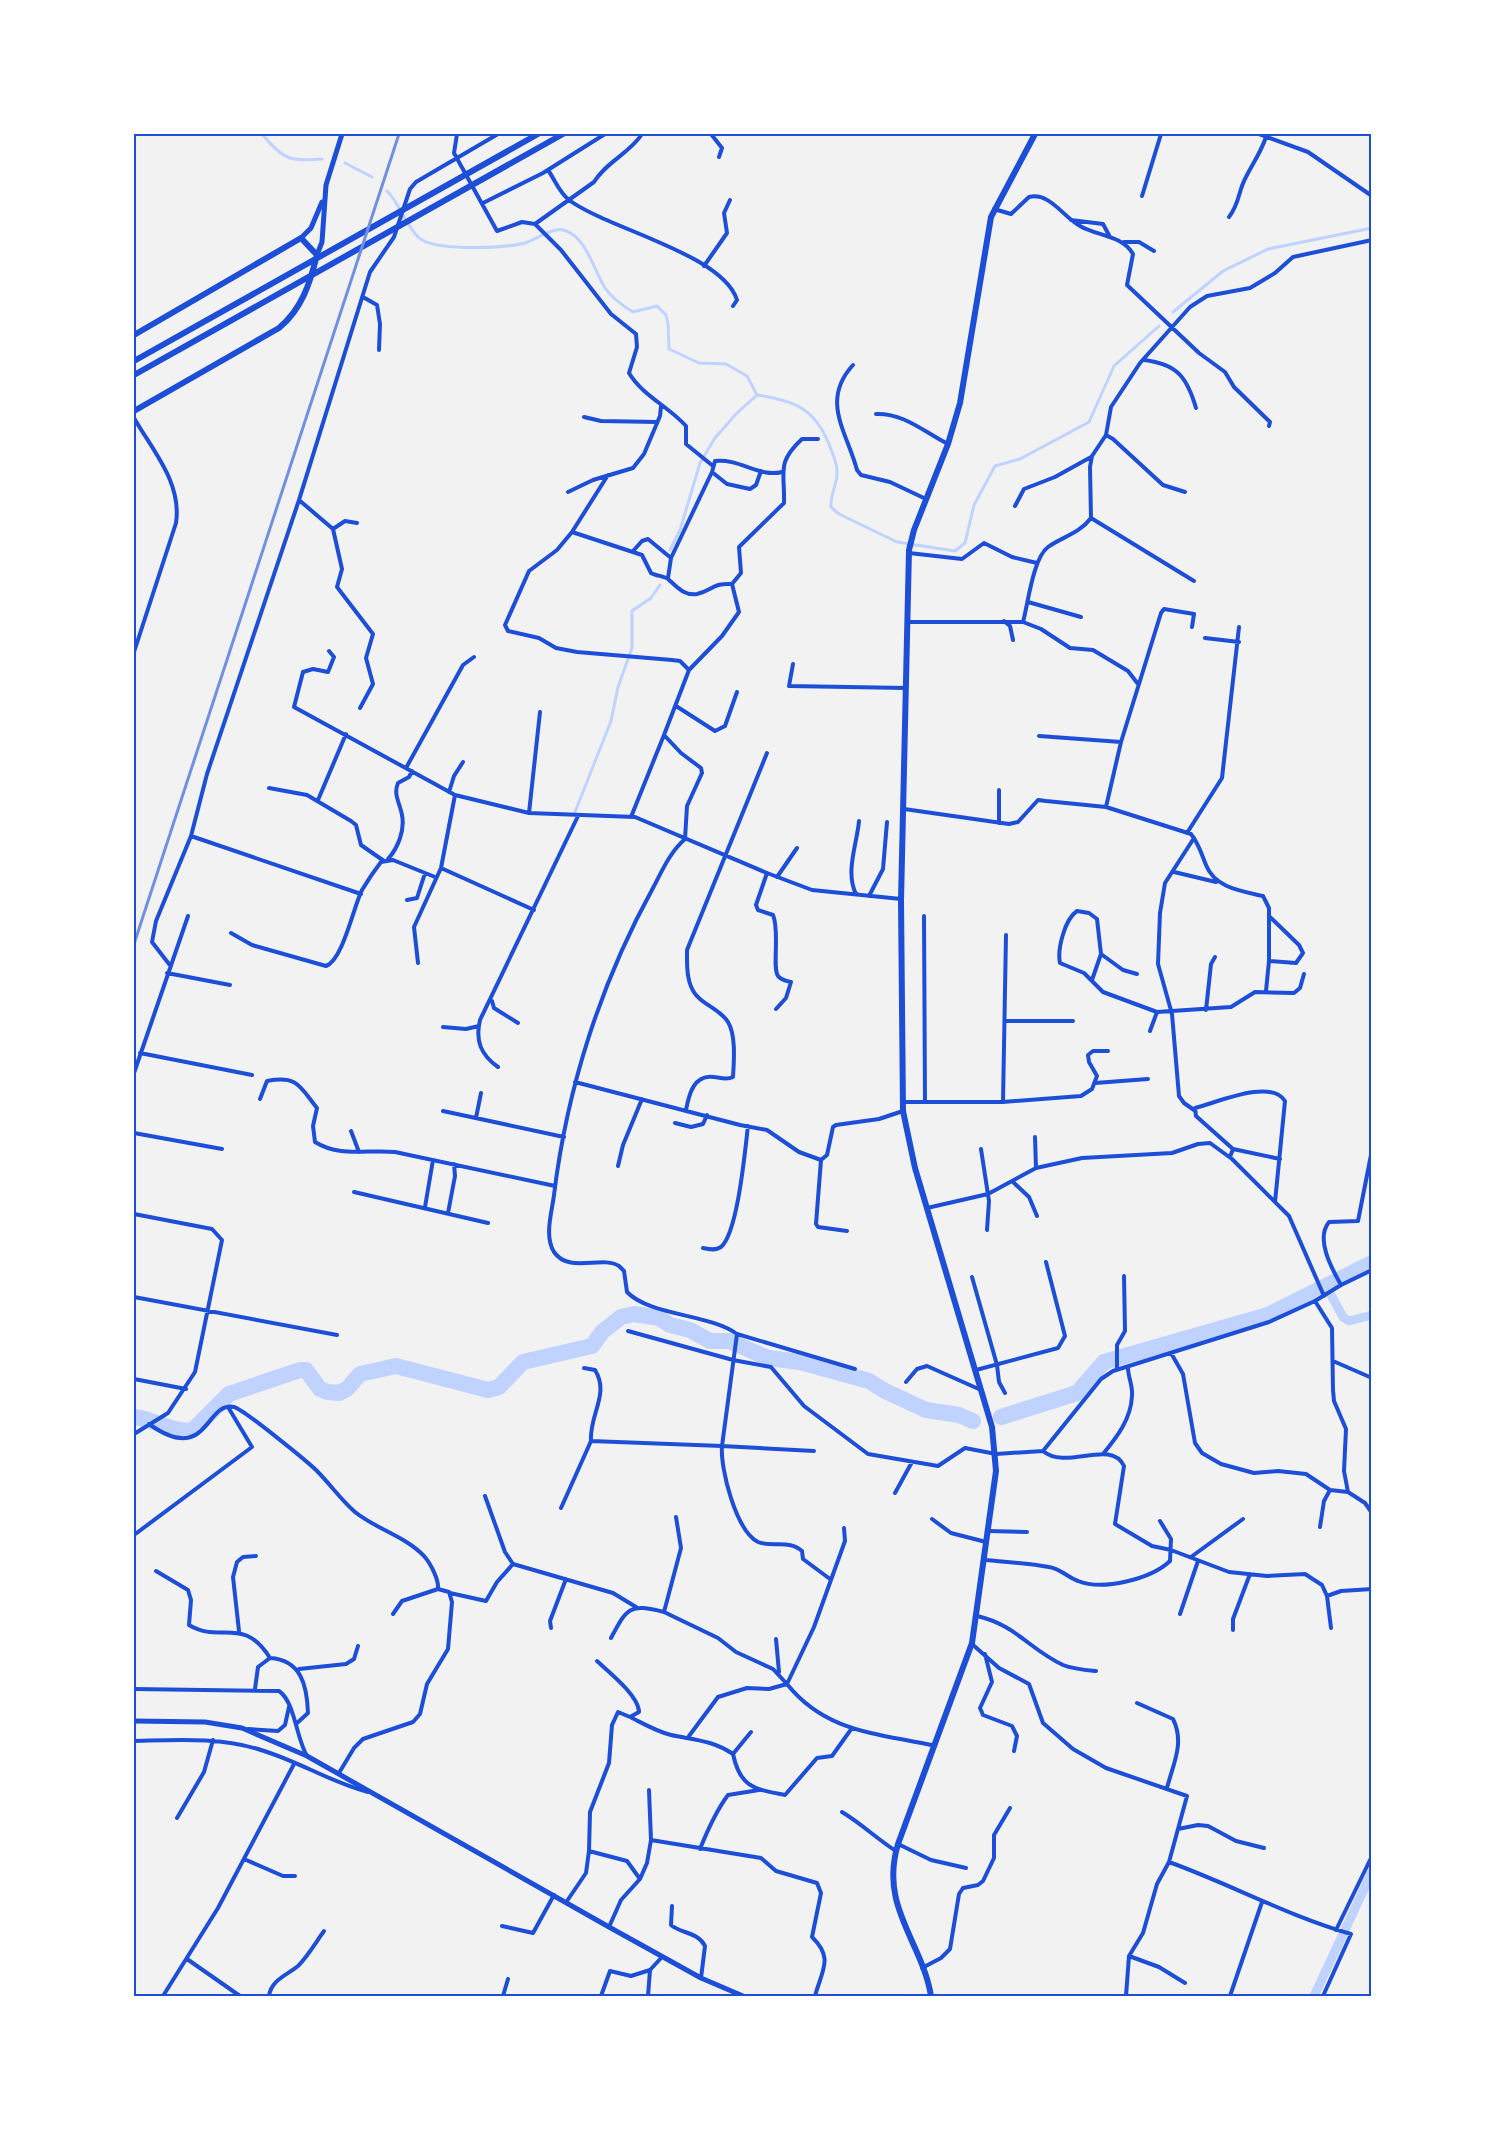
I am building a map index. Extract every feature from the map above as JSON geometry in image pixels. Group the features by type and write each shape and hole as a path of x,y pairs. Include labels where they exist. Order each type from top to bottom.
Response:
{"main road":[{"path":"134,361 538,134"},
{"path":"134,375 563,134"},
{"path":"931,1996 897,1907 893,1884 897,1848 972,1643 995,1484 996,1454 982,1390 926,1208 905,1131 903,1111 901,900 909,551 926,499 948,444 960,403 988,228 994,208 1035,134"},
{"path":"134,335 301,238 317,255 304,294 291,319 134,411"}],"street":[{"path":"301,238 311,228 324,196 342,134"},
{"path":"457,134 452,149 497,231 522,222 535,224 551,240 611,314 636,334 637,347 629,373 661,406 686,426 686,444 708,462 722,482 750,489 756,485 761,471"},
{"path":"169,963 152,942 154,920 191,836 211,763 299,500 370,272 394,237 410,189 498,134"},
{"path":"483,203 548,170 605,134"},
{"path":"535,224 567,198 579,194 594,182 599,173 634,145 642,134"},
{"path":"711,134 722,147 719,157"},
{"path":"1142,196 1161,134"},
{"path":"1259,134 1308,152 1371,196"},
{"path":"1229,217 1237,207 1246,176 1260,155 1266,137"},
{"path":"548,170 567,198 590,212 659,242 704,266 729,285 738,300 733,306"},
{"path":"994,208 1011,214 1029,197 1037,195 1047,200 1069,220 1092,232 1124,242 1132,240 1154,250"},
{"path":"317,255 323,228 324,196"},
{"path":"704,266 727,234 724,213 730,200"},
{"path":"1069,220 1102,224 1110,238"},
{"path":"1015,506 1024,489 1055,477 1092,456 1106,435 1111,407 1116,395 1143,360 1190,307 1207,296 1250,288 1275,273 1293,257 1371,240"},
{"path":"1124,242 1133,254 1127,285 1199,353 1225,372 1234,387 1269,422 1269,426"},
{"path":"363,297 377,305 380,324 379,350"},
{"path":"1143,360 1166,364 1182,375 1188,383 1196,408"},
{"path":"853,365 846,373 836,396 842,428 858,470 861,475 890,482 926,499"},
{"path":"568,492 608,475 633,468 640,462 657,422 661,406"},
{"path":"876,414 892,414 948,444"},
{"path":"584,417 601,421 657,422"},
{"path":"134,418 173,485 178,507 176,523 134,652"},
{"path":"1106,435 1163,486 1185,492"},
{"path":"732,584 741,573 739,547 784,503 782,472 789,451 802,439 818,439"},
{"path":"1023,622 1037,563 1043,551 1073,534 1091,518 1092,456"},
{"path":"732,584 716,584 699,593 689,595 671,584 668,578 671,558 715,461 722,460 774,474 782,472"},
{"path":"608,475 572,532 557,550 529,571 518,600 510,612 506,625 508,631 539,638 556,648 602,655 680,661 689,670"},
{"path":"299,500 333,529 342,569 337,586 366,622 372,634 366,658 373,684 360,708"},
{"path":"1091,518 1194,581"},
{"path":"333,529 345,521 357,523"},
{"path":"572,532 621,549 634,550 642,555 651,573 668,578"},
{"path":"634,550 642,541 648,539 671,558"},
{"path":"909,551 962,559 984,543 1012,557 1037,563"},
{"path":"630,817 689,670 722,636 740,612 732,584"},
{"path":"1028,602 1081,617"},
{"path":"1106,807 1121,742 1164,609 1194,614 1192,627"},
{"path":"1003,621 1010,626 1013,640"},
{"path":"908,622 1023,622 1041,629 1070,648 1093,650 1128,671 1138,684"},
{"path":"1187,833 1222,778 1239,627"},
{"path":"1205,638 1239,642"},
{"path":"329,651 334,657 330,670 328,672 313,669 303,672 294,707 455,795 529,813 630,817 812,890 901,900"},
{"path":"406,768 463,665 474,657"},
{"path":"793,664 789,686 907,688"},
{"path":"676,706 715,731 725,726 737,692"},
{"path":"529,813 540,712"},
{"path":"318,800 346,734"},
{"path":"664,735 702,770 687,806 685,839 675,848 641,909 590,1032 575,1082 555,1186 548,1237 555,1253 560,1257 585,1265 615,1264 624,1271 627,1292 632,1297 724,1327 737,1334 855,1369"},
{"path":"1039,736 1121,742"},
{"path":"686,1110 689,1094 695,1083 704,1077 733,1077 732,1032 729,1023 718,1010 696,995 688,976 688,941 768,753"},
{"path":"449,792 454,776 463,762"},
{"path":"231,933 252,945 326,966 335,958 361,894 373,872 395,851 403,817 395,789 398,783 409,777 412,771"},
{"path":"269,788 318,800 356,825 360,844 385,860 393,860 435,877"},
{"path":"999,790 999,823"},
{"path":"418,963 414,927 441,868 455,795"},
{"path":"904,809 999,823 1018,822 1038,800 1106,807 1187,833 1194,838 1207,868 1218,882"},
{"path":"498,1067 483,1053 477,1032 578,816"},
{"path":"856,894 852,885 852,870 859,821"},
{"path":"869,896 883,870 887,822"},
{"path":"191,836 361,894"},
{"path":"1194,838 1165,883 1162,896 1158,964 1171,1012 1179,1096 1293,1222 1324,1296"},
{"path":"777,877 797,848"},
{"path":"441,868 534,910"},
{"path":"1173,872 1218,882 1232,889 1263,896 1269,908 1269,961 1266,992"},
{"path":"407,900 417,898 425,873"},
{"path":"767,873 756,906 758,910 773,915 777,931 777,973 781,979 791,982 786,998 776,1009"},
{"path":"1092,980 1101,954 1097,919 1089,913 1077,911 1070,916 1058,959 1064,966 1084,973 1103,992 1157,1012 1232,1007 1255,992 1294,993 1300,988 1304,974"},
{"path":"134,1073 169,963 188,916"},
{"path":"924,916 925,1101"},
{"path":"1269,916 1299,945 1302,953 1296,963 1269,961"},
{"path":"1004,1102 1006,935"},
{"path":"1101,954 1123,970 1137,974"},
{"path":"1206,1010 1211,964 1215,957"},
{"path":"167,973 230,985"},
{"path":"492,1000 494,1008 518,1023"},
{"path":"1150,1031 1157,1012"},
{"path":"1004,1021 1073,1021"},
{"path":"443,1027 466,1029 479,1026"},
{"path":"903,1102 1004,1102 1081,1096 1092,1089 1097,1076 1089,1062 1088,1055 1093,1051 1108,1051"},
{"path":"140,1053 252,1075"},
{"path":"260,1099 267,1081 281,1078 294,1081 304,1089 317,1108 312,1126 315,1142 329,1151 342,1153 372,1150 395,1152 555,1186"},
{"path":"1095,1083 1148,1079"},
{"path":"575,1082 767,1130 799,1152 821,1160"},
{"path":"1194,1110 1243,1093 1271,1092 1282,1096 1285,1101 1275,1202"},
{"path":"476,1118 481,1093"},
{"path":"618,1166 623,1145 642,1099"},
{"path":"443,1111 564,1137"},
{"path":"847,1231 818,1227 816,1224 821,1160 827,1155 833,1127 879,1119 903,1111"},
{"path":"675,1123 696,1127 703,1124 707,1115"},
{"path":"703,1248 712,1250 720,1248 728,1236 741,1184 748,1126"},
{"path":"351,1131 359,1152"},
{"path":"134,1133 222,1149"},
{"path":"1035,1137 1036,1168"},
{"path":"926,1208 988,1194 1036,1168 1082,1158 1172,1153 1198,1144 1210,1143 1232,1153 1280,1159"},
{"path":"981,1149 988,1194 987,1230"},
{"path":"1340,1285 1326,1251 1324,1230 1329,1222 1358,1221 1371,1150"},
{"path":"424,1207 433,1160"},
{"path":"448,1213 455,1176 454,1164"},
{"path":"1013,1182 1029,1197 1037,1216"},
{"path":"354,1192 488,1223"},
{"path":"134,1214 212,1229 222,1240 195,1372 186,1389 168,1413 134,1434"},
{"path":"976,1370 1058,1348 1064,1341 1065,1336 1046,1262"},
{"path":"1042,1451 1101,1379 1118,1367 1128,1368 1269,1322 1315,1302 1340,1285 1371,1270"},
{"path":"1118,1367 1117,1345 1125,1331 1124,1276"},
{"path":"972,1277 997,1365 999,1382 1005,1393"},
{"path":"134,1297 338,1335"},
{"path":"1315,1302 1332,1328 1334,1401 1346,1429 1344,1471 1348,1492"},
{"path":"628,1331 777,1370 804,1406 868,1454 941,1465 965,1448 996,1454 1042,1451 1051,1457 1064,1460 1091,1453 1122,1460 1124,1466 1115,1524 1152,1546 1171,1550 1229,1572 1305,1574 1322,1585 1327,1596 1331,1628"},
{"path":"737,1334 721,1462 726,1474 728,1493 754,1539 761,1543 785,1543 797,1546 802,1551 803,1559 830,1579"},
{"path":"1172,1353 1183,1374 1195,1443 1202,1454 1221,1464 1254,1473 1278,1471 1306,1474 1330,1490 1348,1492 1365,1503 1371,1513"},
{"path":"1333,1360 1371,1378"},
{"path":"906,1382 917,1369 927,1366 982,1390"},
{"path":"561,1508 591,1441 590,1428 601,1395 601,1385 595,1370 584,1368"},
{"path":"1103,1454 1121,1431 1126,1418 1132,1397 1128,1368"},
{"path":"134,1379 186,1389"},
{"path":"134,1535 252,1448 228,1407"},
{"path":"149,1424 165,1436 187,1439 197,1435 223,1408 238,1408 316,1470 355,1512 426,1557 438,1582 438,1589"},
{"path":"591,1441 814,1451"},
{"path":"895,1493 912,1462"},
{"path":"1320,1527 1324,1501 1330,1490"},
{"path":"484,1497 505,1552 513,1564 612,1593 636,1606 664,1612 779,1673 800,1700 823,1718 852,1728 936,1746"},
{"path":"664,1612 681,1548 676,1517"},
{"path":"932,1519 951,1533 986,1542"},
{"path":"1191,1558 1243,1519"},
{"path":"985,1560 1061,1570 1077,1581 1095,1586 1117,1584 1136,1579 1170,1561 1171,1539 1160,1521"},
{"path":"689,1736 718,1697 747,1688 769,1689 787,1684 814,1627 845,1541 844,1528"},
{"path":"988,1531 1028,1532"},
{"path":"239,1631 233,1577 237,1562 243,1557 256,1556"},
{"path":"1180,1614 1198,1561"},
{"path":"393,1614 402,1601 438,1589 486,1601 497,1582 513,1564"},
{"path":"156,1571 188,1590 191,1600 189,1625 209,1631 239,1631 261,1643 270,1658"},
{"path":"1233,1630 1233,1619 1250,1574"},
{"path":"551,1628 550,1621 566,1579"},
{"path":"1327,1596 1341,1591 1371,1589"},
{"path":"339,1773 354,1748 363,1739 413,1722 420,1714 427,1684 448,1649 452,1602 449,1592"},
{"path":"610,1638 624,1613 636,1606"},
{"path":"977,1616 998,1621 1066,1666 1096,1671"},
{"path":"776,1639 779,1673"},
{"path":"972,1643 999,1668 1029,1684 1043,1723 1073,1749 1106,1768 1187,1796 1169,1862 1157,1884 1143,1933 1129,1956 1126,1996"},
{"path":"298,1669 346,1664 354,1659 358,1646"},
{"path":"985,1654 992,1682 980,1708 984,1715 1012,1726 1017,1736 1014,1751"},
{"path":"255,1689 258,1667 270,1658 280,1658 298,1669 305,1682 308,1713 296,1724"},
{"path":"597,1661 629,1691 639,1706 639,1712 630,1718"},
{"path":"134,1689 279,1691 290,1706 300,1744 308,1756"},
{"path":"1137,1703 1173,1719 1179,1730 1179,1741 1167,1788"},
{"path":"134,1721 205,1722 278,1731 285,1725 290,1706"},
{"path":"567,1901 586,1873 590,1812 609,1763 613,1720 618,1712 671,1735 703,1739 733,1754"},
{"path":"242,1728 308,1756 701,1978 742,1996"},
{"path":"733,1754 743,1782 759,1790 785,1796 817,1758 832,1756 852,1728"},
{"path":"733,1754 751,1732"},
{"path":"134,1741 213,1740 264,1750 335,1783 372,1793"},
{"path":"177,1818 204,1772 213,1740"},
{"path":"163,1996 187,1959 244,1859 294,1764"},
{"path":"609,1927 621,1900 640,1879 647,1863 651,1840 649,1790"},
{"path":"700,1849 714,1816 719,1813 728,1794 759,1790"},
{"path":"921,1968 941,1958 951,1949 959,1894 963,1888 978,1885 983,1881 994,1858 994,1835 1010,1808"},
{"path":"842,1812 864,1824 878,1840 931,1860 966,1868"},
{"path":"1178,1829 1198,1825 1208,1826 1236,1841 1264,1848"},
{"path":"651,1840 761,1858 776,1871 817,1883 821,1888 812,1937 825,1949 826,1957 815,1996"},
{"path":"589,1851 627,1861 640,1879"},
{"path":"1336,1930 1371,1856"},
{"path":"244,1859 283,1876 295,1876"},
{"path":"1169,1862 1220,1881 1262,1902 1351,1934 1323,1996"},
{"path":"502,1926 533,1933 555,1894"},
{"path":"1230,1996 1262,1902"},
{"path":"672,1906 670,1925 677,1930 698,1936 705,1946 701,1978"},
{"path":"269,1996 270,1991 285,1973 297,1966 324,1930"},
{"path":"600,1996 610,1971 631,1976 650,1970 663,1956"},
{"path":"1129,1956 1159,1967 1185,1983"},
{"path":"187,1959 240,1996"},
{"path":"648,1996 650,1970"},
{"path":"503,1996 508,1979"}],"waterway":[{"path":"262,134 276,149 288,157 302,160 322,159"},
{"path":"345,163 372,177"},
{"path":"387,191 418,237 438,245 469,248 502,246 525,243 554,230 571,233 583,246 605,288 618,302 633,312 657,306 666,315 669,349 699,363 726,364 747,376 757,395 715,438 700,463 680,530 670,550"},
{"path":"1173,312 1223,271 1268,249 1372,228"},
{"path":"757,395 782,400 802,408 817,422 829,444 836,464 837,475 831,507 839,514 897,542 955,551 965,543 974,505 995,466 1020,459 1089,422 1114,366 1159,326"},
{"path":"575,812 611,721 618,687 632,648 632,611 651,598 660,585"},
{"path":"1001,1417 1077,1393 1104,1362 1268,1315 1372,1263"},
{"path":"1326,1286 1343,1317 1349,1321 1372,1315"},
{"path":"134,1417 178,1430 193,1430 229,1394 300,1370 306,1370 320,1389 328,1392 339,1393 347,1389 360,1374 396,1366 488,1390 499,1387 523,1362 592,1346 602,1332 621,1317 634,1314 659,1318 670,1325 690,1330 710,1341 729,1341 768,1358 800,1362 869,1381 926,1410 959,1415 973,1421"},
{"path":"1314,1996 1372,1872"}],"railway":[{"path":"134,944 399,134"}]}
